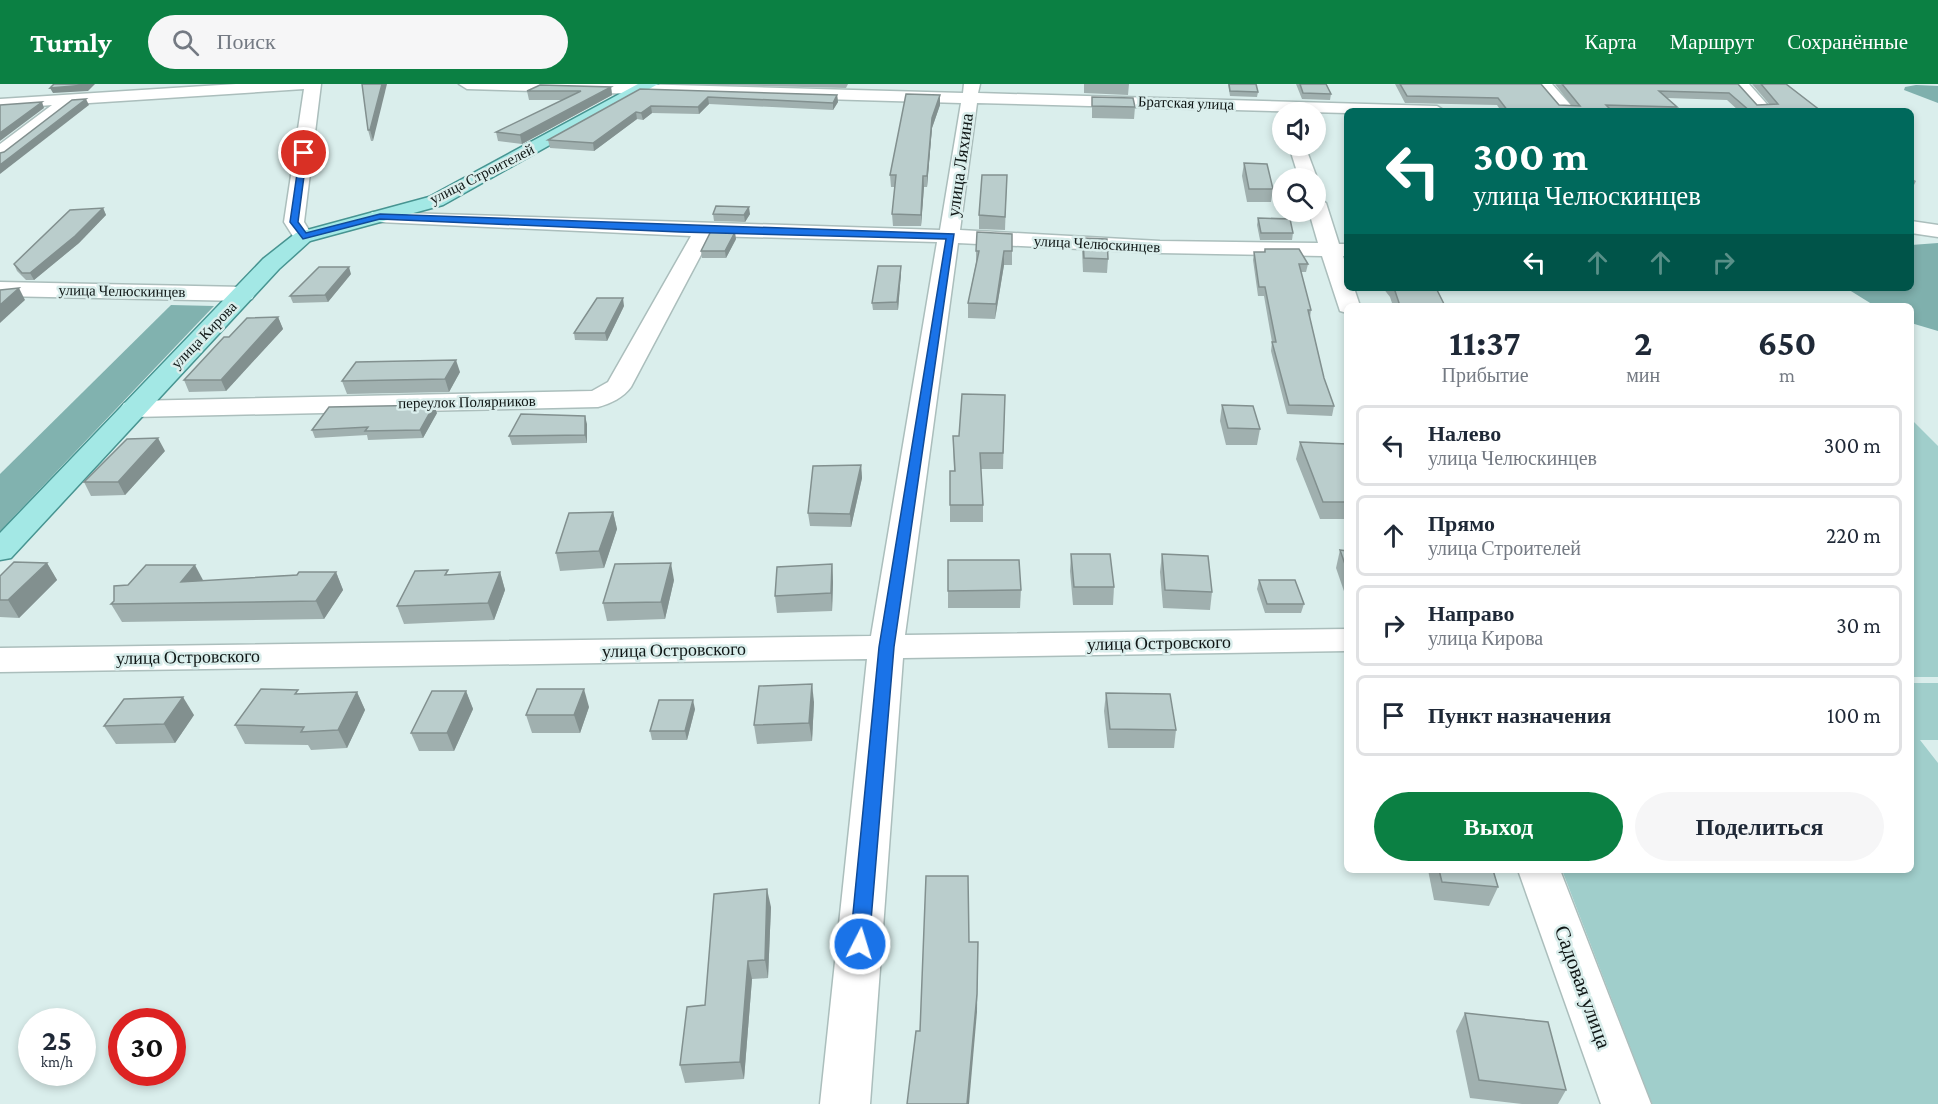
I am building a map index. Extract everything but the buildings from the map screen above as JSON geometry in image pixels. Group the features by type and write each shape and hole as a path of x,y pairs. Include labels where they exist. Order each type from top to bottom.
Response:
{"main road":[{"name":"улица Строителей","path":"303,237 436,201 647,86"},
{"name":"улица Кирова","path":"0,551 271,264 303,237"}],"street":[{"path":"0,104 311,84 294,222 303,237"},
{"name":"Братская улица","path":"467,84 971,90 1272,103"},
{"path":"1543,84 1565,108"},
{"path":"1742,84 1762,108"},
{"name":"улица Ляхина","path":"845,1104 886,647 951,236 971,90"},
{"path":"0,153 69,100"},
{"name":"Братская улица","path":"1326,106 1372,108"},
{"name":"улица Челюскинцев","path":"380,216 704,230 951,236 1160,248 1339,249"},
{"path":"1326,222 1339,249 1344,281"},
{"path":"1914,226 1938,231"},
{"name":"переулок Полярников","path":"133,409 598,399 618,387 704,230"},
{"name":"улица Челюскинцев","path":"0,289 244,294"},
{"name":"улица Островского","path":"0,660 1344,640"},
{"name":"Садовая улица","path":"1540,873 1626,1104"}],"shaded area":[{"path":"1938,86 1938,103 1904,90 1905,87"},
{"path":"1938,243 1938,331 1914,324 1914,303 1870,303 1851,291 1914,291 1914,245"},
{"path":"171,305 214,306 0,531 0,474"},
{"path":"1914,422 1938,446 1938,677 1914,677"},
{"path":"1914,683 1938,683 1938,740 1920,740 1938,763 1938,1104 1652,1104 1563,873 1914,873"}],"route":[{"path":"304,153 294,222 303,237 380,216 421,220 951,236 886,647 860,944"}]}
